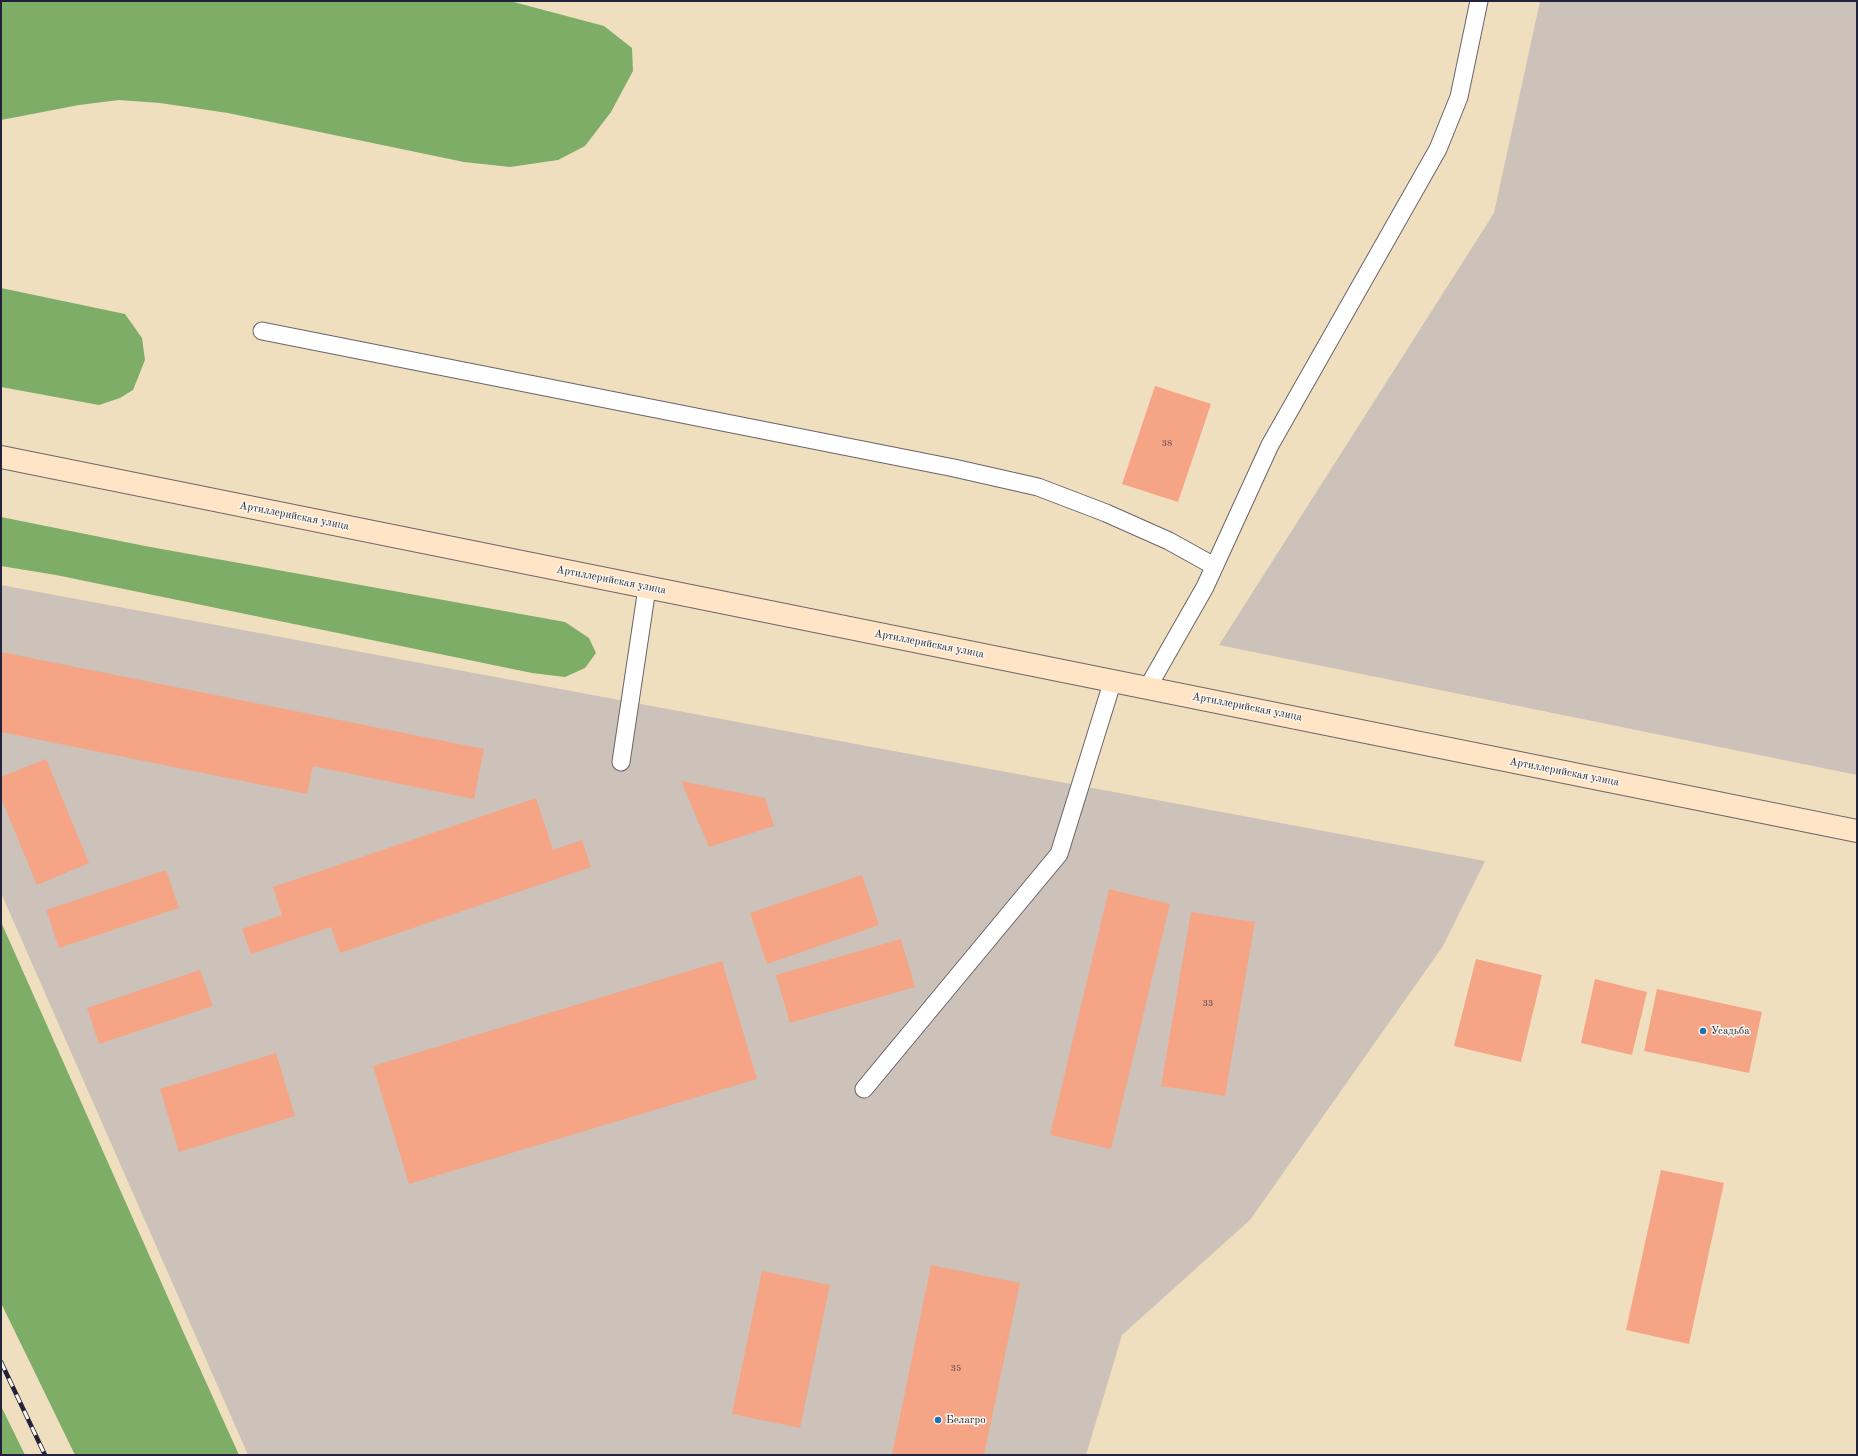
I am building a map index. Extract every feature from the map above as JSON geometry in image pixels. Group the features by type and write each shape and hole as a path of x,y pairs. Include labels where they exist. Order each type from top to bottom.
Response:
{"main road":[{"name":"Артиллерийская улица","path":"1,457 1857,831"}],"lane":[{"path":"1148,687 1205,587 1270,445 1438,149 1459,97 1479,1"},
{"path":"262,331 954,468 1038,487 1106,513 1169,541 1214,566"},
{"path":"621,762 647,588"},
{"path":"864,1089 1059,854 1113,680"}],"shaded area":[{"path":"1540,1 1857,1 1857,775 1219,645 1494,213"},
{"path":"1,585 1485,861 1443,946 1250,1220 1122,1335 1086,1455 248,1455 1,893"}],"green space":[{"path":"1,1 510,1 604,26 632,48 633,71 611,112 585,146 558,160 510,167 464,162 228,113 160,103 119,100 79,105 1,120"},
{"path":"1,288 125,314 142,338 145,360 133,390 120,398 99,405 1,387"},
{"path":"1,517 145,546 565,622 589,638 596,653 585,668 565,677 532,673 56,575 1,566"},
{"path":"1,922 239,1455 75,1455 1,1303"},
{"path":"1,1406 25,1455 1,1455"}],"building":[{"path":"1155,386 1211,404 1178,502 1122,484"},
{"path":"1,652 484,749 474,799 313,766 307,794 1,732"},
{"path":"46,759 89,863 37,885 1,798 1,777"},
{"path":"681,781 765,798 774,826 709,847"},
{"path":"536,798 553,850 582,840 591,867 340,953 331,927 251,954 242,929 282,915 273,887"},
{"path":"166,870 179,908 59,948 46,910"},
{"path":"862,875 879,925 767,964 750,913"},
{"path":"1109,889 1170,904 1111,1149 1050,1135"},
{"path":"1191,912 1255,922 1225,1096 1161,1086"},
{"path":"901,939 915,987 790,1023 776,975"},
{"path":"1476,959 1542,975 1521,1062 1454,1046"},
{"path":"722,961 757,1079 409,1184 373,1066"},
{"path":"200,970 213,1006 99,1044 87,1008"},
{"path":"1595,979 1647,992 1632,1055 1581,1043"},
{"name":"Усадьба","path":"1657,989 1762,1012 1749,1073 1644,1051"},
{"path":"276,1053 295,1116 179,1152 160,1089"},
{"path":"1661,1170 1724,1183 1689,1344 1626,1330"},
{"path":"931,1265 1020,1283 984,1455 892,1455"},
{"path":"762,1271 830,1285 800,1428 732,1414"}],"railway":[{"path":"1,1362 45,1455"}],"place":[{"name":"Усадьба","path":"1703,1031"},
{"name":"Белагро","path":"938,1420"}]}
